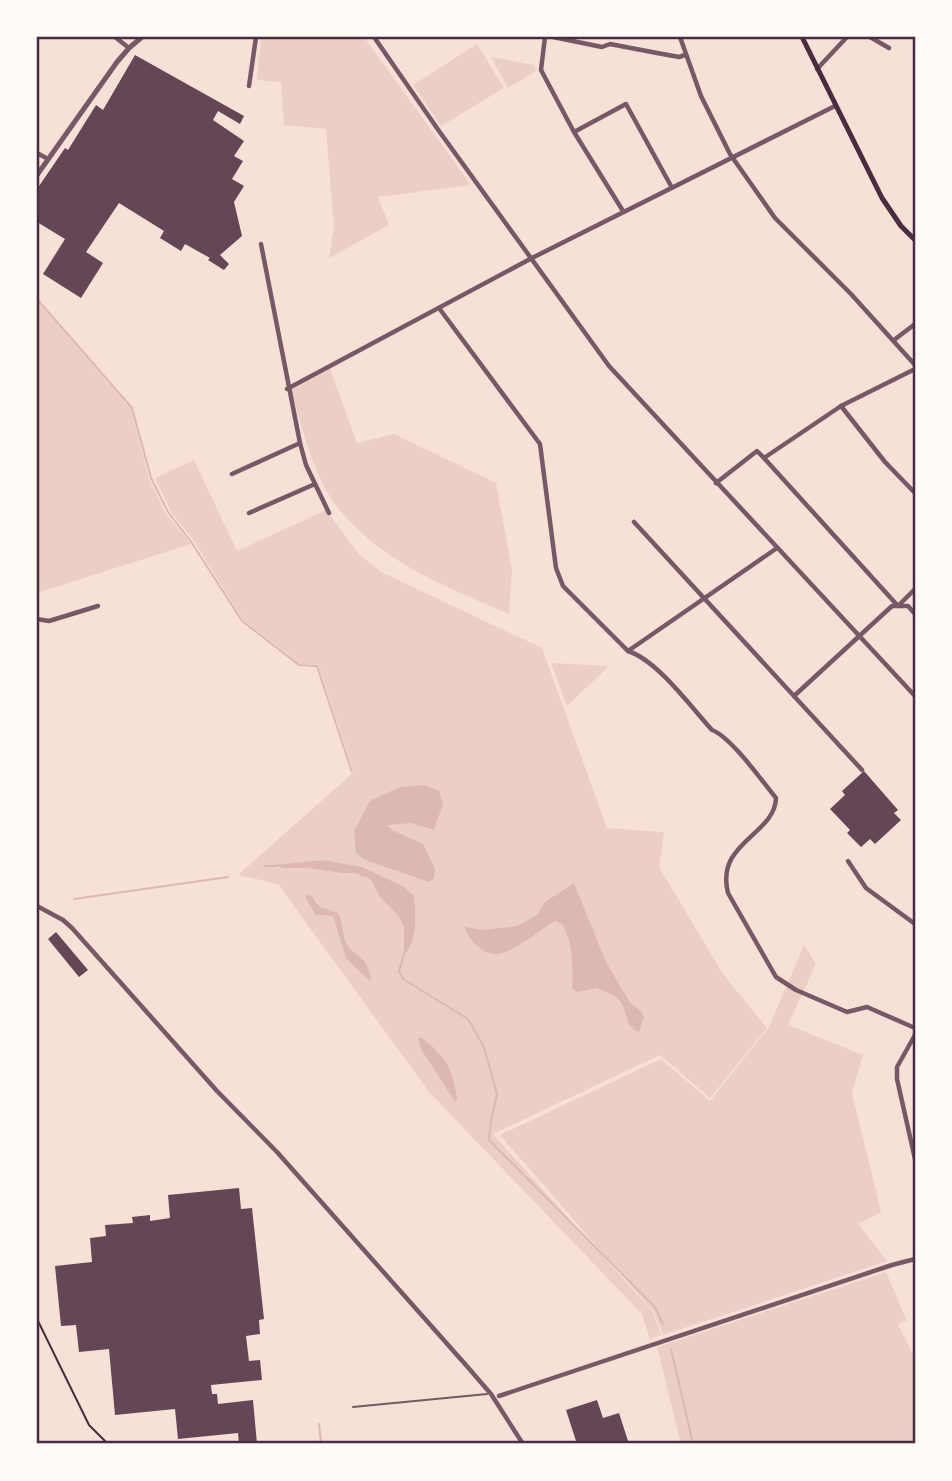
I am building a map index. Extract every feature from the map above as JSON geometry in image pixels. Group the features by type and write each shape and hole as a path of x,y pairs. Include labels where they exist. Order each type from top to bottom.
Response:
{"main road":[{"path":"802,37 882,198 901,226 915,240"}],"street":[{"path":"115,37 129,48"},
{"path":"37,175 129,48 142,37"},
{"path":"249,86 256,37"},
{"path":"373,37 609,366 915,696"},
{"path":"545,37 541,70 574,132 623,211"},
{"path":"553,37 602,47 610,44 679,57 685,55"},
{"path":"680,37 701,96 732,156 775,218 894,340 915,367 841,406 764,458"},
{"path":"817,69 847,37"},
{"path":"870,37 889,48"},
{"path":"574,132 626,104 671,186"},
{"path":"288,389 671,186 835,106"},
{"path":"37,153 48,159"},
{"path":"261,244 299,443 329,513"},
{"path":"439,308 540,444 556,568 563,586 628,651 640,655 652,666 712,730 718,732 734,749 776,798 775,810 731,857 725,872 728,893 776,977 796,990 847,1012 867,1006 915,1028"},
{"path":"894,340 915,324"},
{"path":"841,406 884,462 915,493"},
{"path":"232,474 299,443"},
{"path":"716,483 757,451 898,606"},
{"path":"249,513 315,484"},
{"path":"634,522 862,770"},
{"path":"628,651 777,548"},
{"path":"898,606 915,589"},
{"path":"37,619 49,621 98,606"},
{"path":"794,696 892,606 908,606 915,614"},
{"path":"848,862 866,888 915,924"},
{"path":"37,906 72,928 218,1091 277,1152 491,1394 523,1444"},
{"path":"915,1035 897,1067 897,1079 915,1159"},
{"path":"499,1396 915,1259"}],"lane":[{"path":"354,1407 491,1394 499,1396"}],"path":[{"path":"37,1319 89,1425 108,1444"}],"shaded area":[{"path":"261,37 364,37 471,185 378,197 389,225 329,258 334,227 326,129 284,125 281,82 257,80"},
{"path":"477,44 504,88 441,126 413,85"},
{"path":"491,57 534,65 536,71 508,88"},
{"path":"37,301 131,409 149,479 166,514 191,544 37,593"},
{"path":"330,369 357,443 394,434 496,483 512,571 509,614 417,572 374,544 338,508 315,467 291,390"},
{"path":"194,460 237,551 326,510 359,554 381,572 542,648 607,828 664,832 659,867 723,974 767,1028 710,1098 660,1055 493,1134 653,1312 661,1335 650,1339 642,1314 429,1092 278,884 238,875 354,772 318,664 300,664 243,620 194,541 171,512 155,478"},
{"path":"551,663 609,666 567,706"},
{"path":"424,785 439,791 443,804 434,830 411,823 386,825 423,844 435,869 434,878 429,882 365,860 356,853 354,831 370,801 400,787"},
{"path":"323,860 362,867 404,887 414,896 414,935 404,955 404,927 398,915 380,897 371,879 355,873 274,865"},
{"path":"574,883 606,962 630,1003 640,1010 644,1017 639,1032 628,1022 624,1008 616,997 597,988 577,992 572,988 571,948 563,925 555,921 514,948 495,954 478,947 464,927 485,930 517,926 537,915 545,902"},
{"path":"306,895 312,896 322,908 338,913 345,940 367,965 371,982 346,958 333,916 316,915"},
{"path":"804,945 816,964 788,1025 863,1055 852,1093 881,1212 858,1224 887,1261 663,1335 654,1312 500,1135 661,1059 710,1101 769,1027"},
{"path":"420,1037 434,1048 448,1065 457,1101 421,1049 418,1039"},
{"path":"886,1272 907,1321 898,1324 915,1359 915,1444 681,1444 657,1347"}],"building":[{"path":"135,55 244,116 240,124 218,111 213,120 244,141 234,156 243,161 232,179 244,186 234,202 242,236 220,255 229,264 224,270 208,260 210,258 185,244 181,251 160,238 164,231 119,203 86,252 103,263 81,298 43,274 65,239 37,222 37,189 65,148 68,150 96,105 103,110"},
{"path":"864,771 898,810 894,813 901,820 875,844 870,839 861,847 847,833 850,830 830,809 845,795 842,791"},
{"path":"56,932 88,970 79,977 48,939"},
{"path":"239,1188 241,1209 252,1208 264,1319 259,1320 260,1334 246,1336 249,1361 260,1360 262,1380 211,1385 212,1394 217,1394 218,1404 253,1400 257,1444 239,1444 238,1433 178,1439 175,1409 115,1415 109,1349 79,1352 76,1325 61,1326 55,1266 92,1262 90,1238 106,1236 105,1225 133,1223 132,1217 150,1215 150,1221 170,1218 168,1195"},
{"path":"597,1400 603,1418 619,1413 629,1444 577,1444 566,1410"}],"waterway":[{"path":"37,299 132,408 151,478 168,512 192,543 242,621 299,665 317,666 352,772"},
{"path":"265,866 276,866"},
{"path":"74,899 228,877"},
{"path":"404,954 399,971 403,979 468,1019 484,1047 497,1094 489,1140 655,1307 663,1324"},
{"path":"671,1349 693,1444"},
{"path":"319,1424 321,1444"}]}
